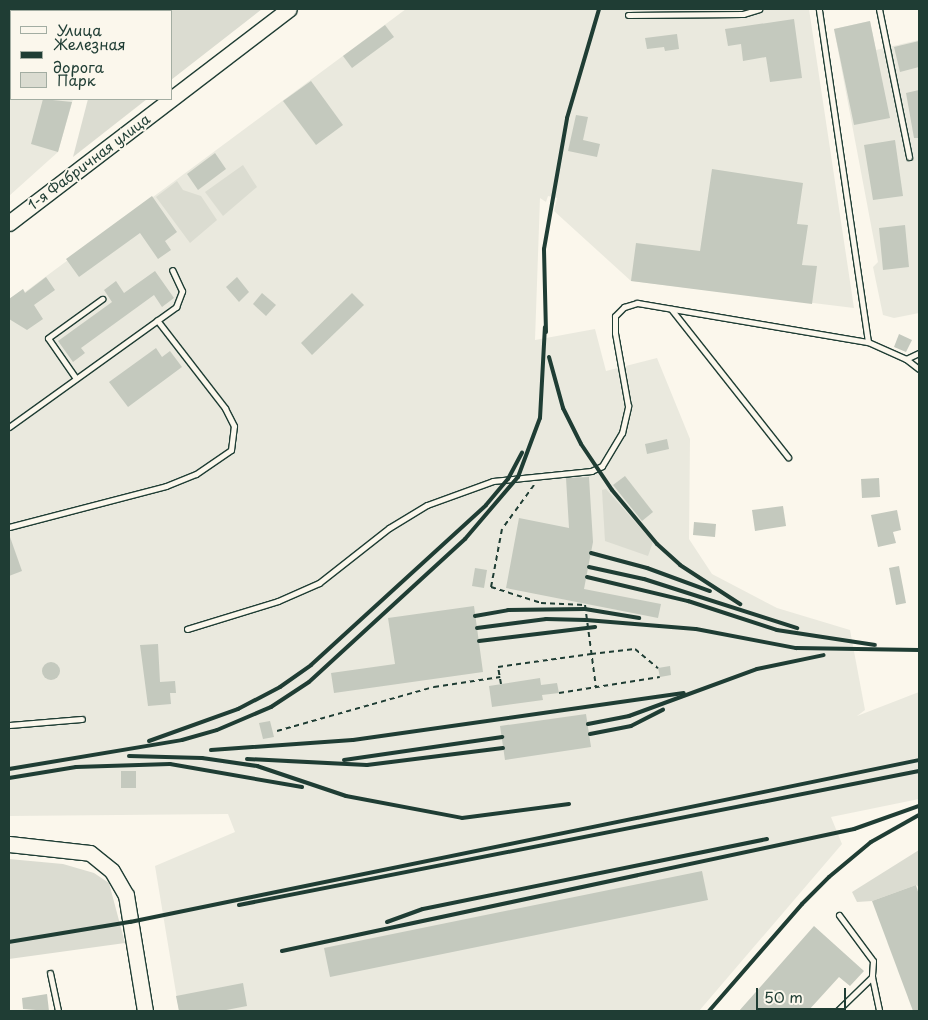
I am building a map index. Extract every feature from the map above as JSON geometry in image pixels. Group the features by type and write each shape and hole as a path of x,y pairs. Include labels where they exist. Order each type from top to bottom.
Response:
{"main road":[{"name":"1-я Фабричная улица","path":"172,98 289,9"},
{"name":"1-я Фабричная улица","path":"9,223 170,100"},
{"path":"9,844 90,854 112,871 126,895 146,1011"}],"lane":[{"path":"628,16 743,14 759,9"},
{"path":"819,9 868,342"},
{"path":"879,9 909,157"},
{"path":"9,427 75,376 176,307 182,291 172,270"},
{"path":"75,376 48,338 102,299"},
{"path":"187,628 278,601 320,583 389,528 427,504 493,481 592,471 605,462 622,433 628,406 615,316 624,307 637,302 868,342 906,359 919,369"},
{"path":"671,308 788,457"},
{"path":"9,527 166,486 196,474 231,450 234,426 225,408 157,320"},
{"path":"906,359 919,353"},
{"path":"9,725 82,720"},
{"path":"839,915 873,961 872,977 879,1011"},
{"path":"50,973 58,1011"},
{"path":"837,1011 872,977"}],"path":[{"path":"539,476 502,529 491,586 541,603 585,605 596,687"},
{"path":"501,684 498,667 635,649 658,668"},
{"path":"277,730 434,687 500,677"},
{"path":"559,693 660,677"}],"shaded area":[{"path":"9,9 99,9 10,10 10,100 73,100 58,152 9,196"},
{"path":"406,9 809,9 854,308 631,281 554,211 557,198 548,196 546,202 540,198 535,340 595,329 606,371 657,358 690,439 689,539 712,574 777,608 850,630 865,710 857,716 919,692 919,799 831,817 842,844 699,1011 179,1011 155,866 235,832 228,814 9,816 9,299 23,289 25,292"},
{"path":"870,21 876,50 919,40 919,313 894,318 883,315 873,267 878,262 834,29"}],"green space":[{"path":"262,9 172,79 172,10 112,10"},
{"path":"88,100 146,100 73,157"},
{"path":"243,165 257,187 223,216 205,192"},
{"path":"177,181 183,190 201,196 217,220 190,243 156,197"},
{"path":"606,489 653,542 648,556 605,541 602,490"},
{"path":"919,850 919,887 916,885 872,901 857,902 852,892"},
{"path":"9,859 63,864 94,873 109,883 125,943 9,959"}],"building":[{"path":"794,19 802,78 770,82 766,57 743,61 741,44 728,46 725,29"},
{"path":"870,21 890,118 854,125 834,29"},
{"path":"385,25 394,37 352,68 343,56"},
{"path":"677,34 679,49 665,51 664,47 647,49 645,38"},
{"path":"919,41 919,67 900,72 894,47"},
{"path":"311,81 343,125 316,145 283,101"},
{"path":"919,90 919,138 914,138 906,93"},
{"path":"43,100 72,102 58,152 31,144"},
{"path":"576,115 588,117 583,140 600,144 597,157 568,151"},
{"path":"895,140 903,196 873,200 864,145"},
{"path":"215,153 226,169 198,190 187,174"},
{"path":"712,169 803,183 797,224 808,225 802,265 817,266 812,304 631,281 636,243 700,251"},
{"path":"152,196 177,232 165,241 171,250 158,259 140,233 79,277 66,259"},
{"path":"905,225 909,267 883,270 879,228"},
{"path":"155,271 174,298 162,307 154,295 81,348 85,353 73,362 58,341 112,302 104,290 116,281 124,293"},
{"path":"46,277 55,290 34,305 43,319 27,330 9,319 9,299 23,289 25,293"},
{"path":"237,277 249,292 239,302 226,287"},
{"path":"262,293 276,305 266,316 253,304"},
{"path":"352,293 364,305 312,355 301,343"},
{"path":"899,334 912,340 906,352 894,347"},
{"path":"156,348 162,357 170,351 182,367 128,407 109,382"},
{"path":"667,439 669,449 647,454 645,444"},
{"path":"625,476 653,512 642,521 613,485"},
{"path":"589,477 593,542 584,589 661,604 658,618 506,588 519,518 569,528 566,478"},
{"path":"879,478 880,497 862,498 861,479"},
{"path":"783,506 786,526 755,531 752,510"},
{"path":"897,510 901,530 893,532 896,543 878,547 871,515"},
{"path":"694,522 716,524 715,537 693,535"},
{"path":"9,538 22,571 9,576"},
{"path":"899,566 906,603 896,605 889,568"},
{"path":"475,568 487,570 484,588 472,586"},
{"path":"474,606 483,672 334,693 331,673 395,664 388,618"},
{"path":"158,644 160,682 175,681 176,693 170,693 171,704 148,706 140,645"},
{"path":"51,662 57,665 60,671 57,677 51,680 45,677 42,671 45,665"},
{"path":"670,666 671,675 660,677 658,668"},
{"path":"540,678 541,685 557,683 559,693 542,695 543,700 492,707 489,686"},
{"path":"586,714 591,747 505,760 500,726"},
{"path":"270,721 274,737 263,739 259,723"},
{"path":"121,771 136,771 136,788 121,788"},
{"path":"702,871 708,900 330,977 324,948"},
{"path":"916,885 919,895 919,1011 913,1011 872,901"},
{"path":"814,926 864,971 850,986 839,977 808,1011 739,1011"},
{"path":"243,983 247,1006 221,1011 179,1011 176,996"},
{"path":"47,994 49,1011 23,1009 22,998"}],"railway":[{"path":"546,332 544,249 567,118 599,9"},
{"path":"9,769 182,740 217,730 271,707 309,682 465,539 518,477 540,418 545,327"},
{"path":"549,357 563,408 581,444 612,490 657,544 680,565 740,604"},
{"path":"149,741 238,709 280,687 311,665 486,505 508,479 522,453"},
{"path":"591,553 647,568 710,591"},
{"path":"589,567 644,579 797,628"},
{"path":"587,577 688,601 777,630 875,645"},
{"path":"475,616 508,610 585,609 639,618"},
{"path":"477,628 546,619 586,620 696,629 796,648 919,650"},
{"path":"479,641 595,627"},
{"path":"588,724 629,716 757,669 824,655"},
{"path":"211,750 353,740 684,693"},
{"path":"590,734 631,726 663,710"},
{"path":"344,760 502,737"},
{"path":"247,759 367,765 503,748"},
{"path":"129,756 202,758 257,766 346,796 462,818 569,804"},
{"path":"9,942 130,922 919,760"},
{"path":"9,778 76,767 170,764 302,787"},
{"path":"239,905 919,771"},
{"path":"282,951 854,829 919,806"},
{"path":"709,1011 802,904 829,877 871,842 919,815"},
{"path":"387,922 423,909 767,839"}]}
